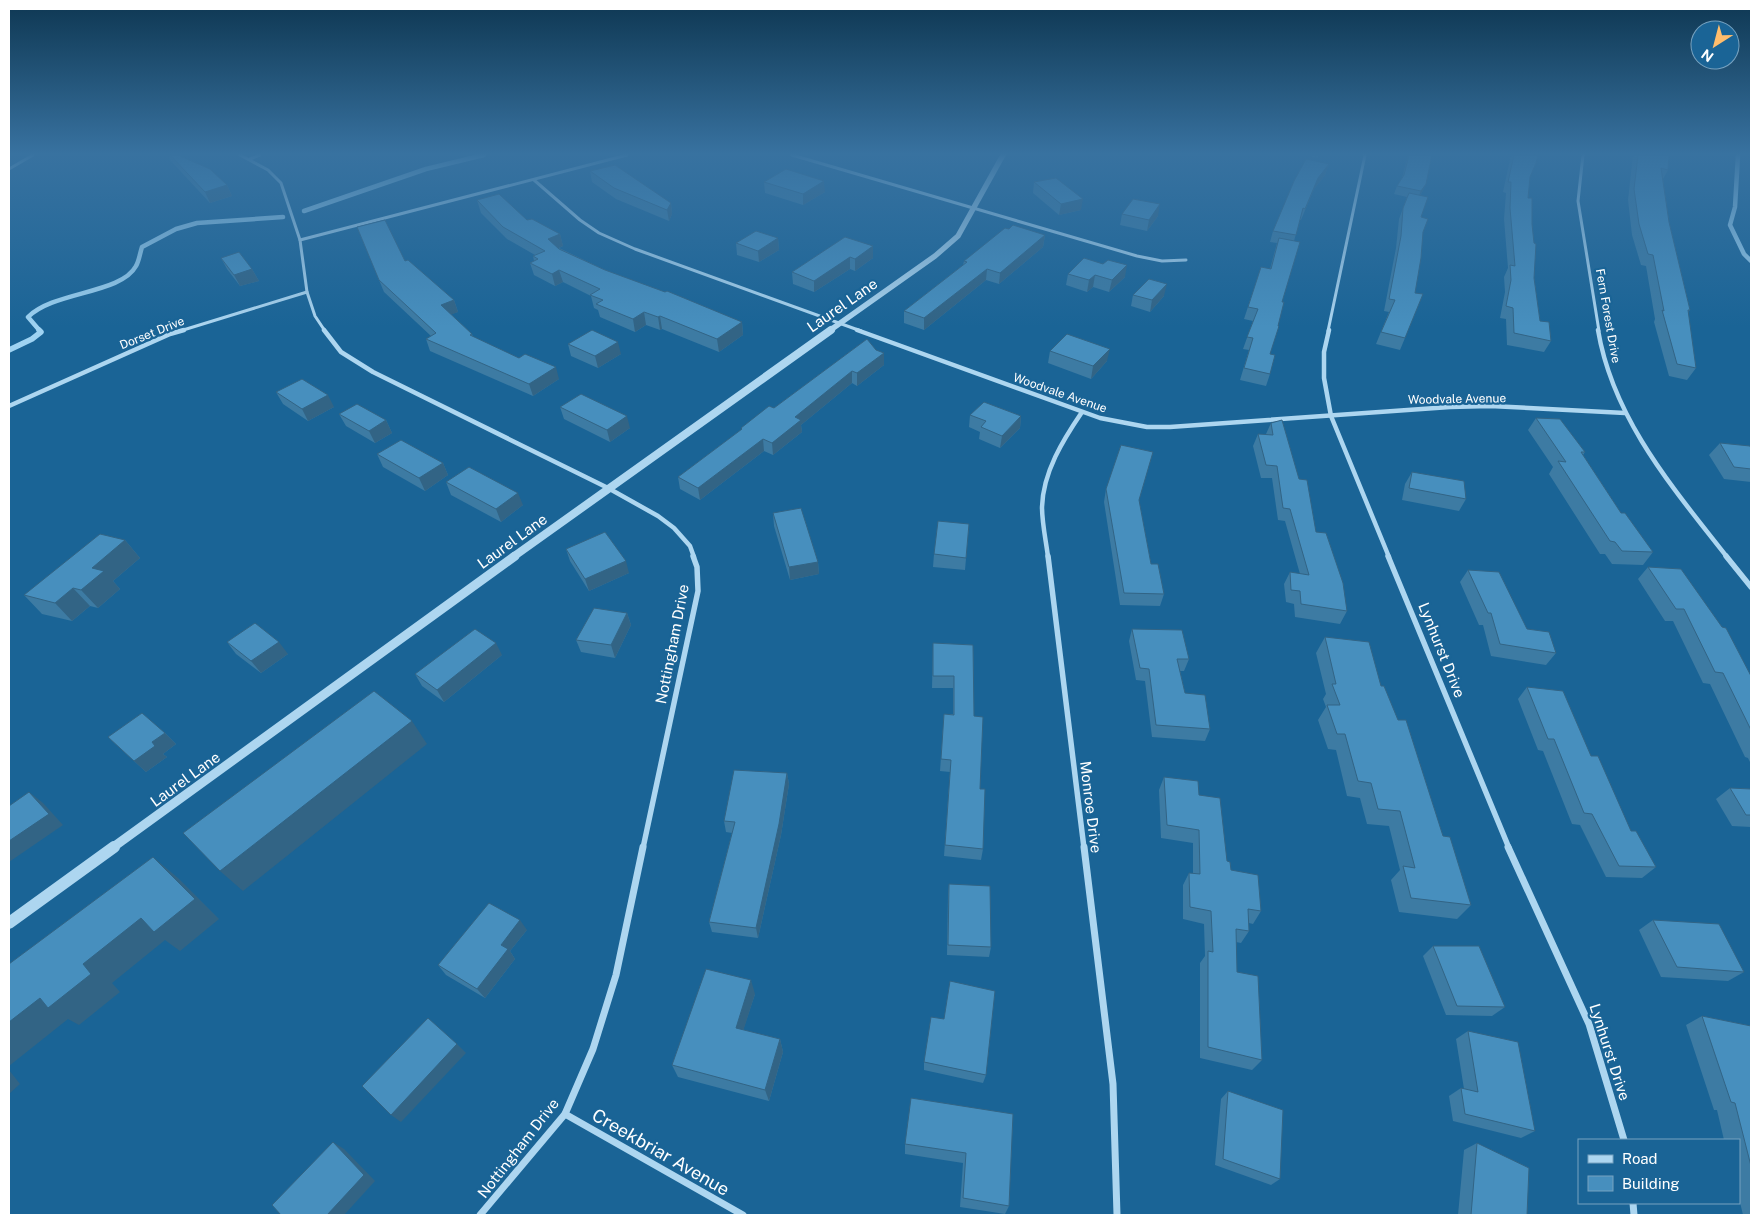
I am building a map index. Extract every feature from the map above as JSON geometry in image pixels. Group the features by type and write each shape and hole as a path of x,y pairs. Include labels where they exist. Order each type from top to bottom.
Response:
{"street":[{"name":"Nottingham Drive","path":"291,212 300,240 307,292 315,316 331,341 341,352 355,362 608,488 658,516 674,528 690,546 697,567 698,591 616,975 593,1049 565,1114 480,1215"},
{"path":"300,240 409,212"},
{"name":"Woodvale Avenue","path":"571,212 599,233 690,270 1082,412 1132,424 1170,427 1482,406 1625,413"},
{"name":"Laurel Lane","path":"9,923 608,488 935,256 958,236 972,212"},
{"path":"988,212 1137,256 1162,261 1186,260"},
{"name":"Lynhurst Drive","path":"1353,212 1324,352 1324,378 1332,416 1509,848 1589,1024 1624,1139"},
{"name":"Fern Forest Drive","path":"1580,212 1602,352 1613,387 1625,413 1665,477 1751,587"},
{"name":"Dorset Drive","path":"9,406 170,334 307,292"},
{"name":"Monroe Drive","path":"1082,412 1054,455 1043,494 1042,508 1112,1084 1117,1215"},
{"name":"Creekbriar Avenue","path":"565,1114 743,1215"}],"building":[{"path":"489,212 519,212 527,220 532,219 560,234 548,239 559,249 605,270 665,292 667,291 742,322 717,339 660,316 644,312 633,319 596,304 603,300 590,295 600,289 559,270 552,274 530,263 538,259 533,256 545,251 503,227"},
{"path":"1123,212 1154,212 1149,220 1122,214"},
{"path":"1281,212 1302,212 1296,235 1273,231"},
{"path":"1403,212 1423,212 1421,217 1428,219 1423,232 1415,293 1423,294 1405,338 1381,332 1395,300 1389,299 1401,236"},
{"path":"1510,212 1532,212 1534,243 1536,244 1534,278 1540,321 1549,322 1551,341 1514,333 1513,308 1506,306 1511,280 1510,265 1515,266"},
{"path":"1637,212 1668,212 1690,310 1688,310 1696,368 1677,364 1662,310 1664,311 1653,255 1648,254"},
{"path":"385,220 405,261 408,260 454,300 441,305 472,334 470,335 519,358 525,354 556,367 529,384 426,339 436,333 379,280 357,227"},
{"path":"1013,225 1045,235 1000,273 987,269 924,318 904,311 967,262 964,261 1005,228 1009,229"},
{"path":"756,231 778,238 758,251 736,243"},
{"path":"845,237 873,246 855,259 850,257 814,281 792,272"},
{"path":"1279,238 1300,242 1282,302 1284,302 1279,326 1270,354 1275,355 1270,374 1244,368 1253,338 1247,337 1258,309 1248,307 1261,267 1271,269"},
{"path":"239,252 252,269 234,275 221,258"},
{"path":"1084,258 1103,264 1108,260 1127,265 1112,280 1095,275 1089,280 1068,274"},
{"path":"1149,279 1167,284 1152,300 1133,295"},
{"path":"592,330 618,342 595,356 568,344"},
{"path":"1067,334 1110,349 1093,366 1050,351"},
{"path":"867,339 876,350 884,353 857,373 852,371 795,417 801,420 772,443 763,439 698,488 678,477 742,429 769,406 774,408"},
{"path":"302,379 328,395 302,409 276,392"},
{"path":"581,394 627,416 607,430 560,407"},
{"path":"984,402 1021,416 1002,436 981,427 986,421 970,415"},
{"path":"357,404 386,420 369,431 339,414"},
{"path":"1536,418 1560,419 1585,452 1581,452 1621,513 1625,513 1653,552 1622,551 1615,542 1610,541 1558,461 1566,462"},
{"path":"1282,420 1299,479 1307,480 1316,532 1326,533 1343,583 1347,611 1301,604 1300,591 1291,590 1290,572 1309,575 1290,509 1283,508 1277,466 1266,465 1258,434 1273,435 1271,423"},
{"path":"401,440 443,463 419,478 377,454"},
{"path":"1720,443 1750,446 1751,469 1734,467"},
{"path":"1121,445 1153,452 1139,500 1151,564 1158,564 1164,594 1124,593 1106,489"},
{"path":"469,467 518,493 496,509 446,482"},
{"path":"1412,472 1464,481 1466,499 1409,488"},
{"path":"801,508 818,562 789,567 773,513"},
{"path":"938,521 969,524 966,558 934,554"},
{"path":"605,532 626,561 585,579 566,549"},
{"path":"100,534 125,540 92,568 104,571 81,590 73,588 55,603 24,595"},
{"path":"1648,567 1681,569 1722,627 1726,628 1751,676 1751,730 1723,673 1715,672 1684,609 1676,609"},
{"path":"1468,570 1499,572 1527,629 1549,632 1556,653 1500,644 1491,613 1488,613"},
{"path":"594,608 627,613 611,645 576,640"},
{"path":"255,623 279,642 251,661 227,642"},
{"path":"475,629 496,643 437,690 415,674"},
{"path":"1132,629 1182,630 1189,659 1177,659 1185,693 1205,695 1210,729 1156,725 1149,669 1140,668"},
{"path":"1325,637 1369,642 1381,686 1384,686 1398,720 1406,720 1443,836 1450,837 1471,905 1411,898 1403,866 1415,868 1400,811 1378,809 1371,783 1358,781 1345,734 1337,734 1327,705 1340,705 1332,684 1336,684"},
{"path":"933,643 973,645 974,716 983,717 980,789 985,789 983,849 945,845 951,760 941,759 944,714 954,715 954,676 933,676"},
{"path":"1527,687 1563,691 1591,756 1598,756 1631,831 1636,831 1656,867 1619,866 1592,814 1584,813 1554,739 1548,739"},
{"path":"374,691 412,721 220,871 183,833"},
{"path":"142,713 165,733 152,742 155,746 134,761 108,737"},
{"path":"734,770 787,773 779,824 756,928 709,922 735,822 724,821"},
{"path":"1164,777 1198,781 1199,795 1220,798 1227,861 1230,862 1231,870 1258,875 1261,911 1248,909 1249,931 1236,929 1237,972 1258,976 1262,1060 1208,1047 1208,951 1213,952 1211,911 1190,907 1189,873 1200,874 1199,830 1167,825"},
{"path":"1730,788 1751,789 1751,815 1746,815"},
{"path":"29,792 49,814 9,841 9,806"},
{"path":"153,857 195,899 154,932 141,918 83,964 91,974 48,1008 40,998 9,1022 9,964"},
{"path":"949,884 990,886 991,947 948,945"},
{"path":"489,903 520,920 501,945 508,949 477,989 438,965"},
{"path":"1653,920 1719,924 1744,972 1677,967"},
{"path":"1433,946 1479,946 1505,1007 1457,1006"},
{"path":"706,969 751,980 736,1028 780,1039 765,1090 672,1065"},
{"path":"950,981 995,991 986,1075 924,1062 931,1017 944,1019"},
{"path":"1702,1016 1751,1026 1751,1166 1735,1103 1731,1102"},
{"path":"428,1018 457,1044 391,1115 362,1086"},
{"path":"1468,1031 1518,1042 1535,1131 1465,1114 1461,1088 1478,1092"},
{"path":"1228,1091 1283,1110 1280,1179 1223,1159"},
{"path":"911,1098 1013,1114 1009,1206 963,1198 966,1153 905,1144"},
{"path":"333,1142 364,1175 327,1215 281,1215 272,1205"},
{"path":"1477,1143 1529,1168 1527,1215 1471,1215"}],"waterway":[{"path":"1734,212 1730,225 1744,254 1751,261"},
{"path":"40,331 28,317 39,308 116,282 128,275 136,266 142,247 176,229 197,223 283,217"},
{"path":"9,350 32,339 40,331"}]}
